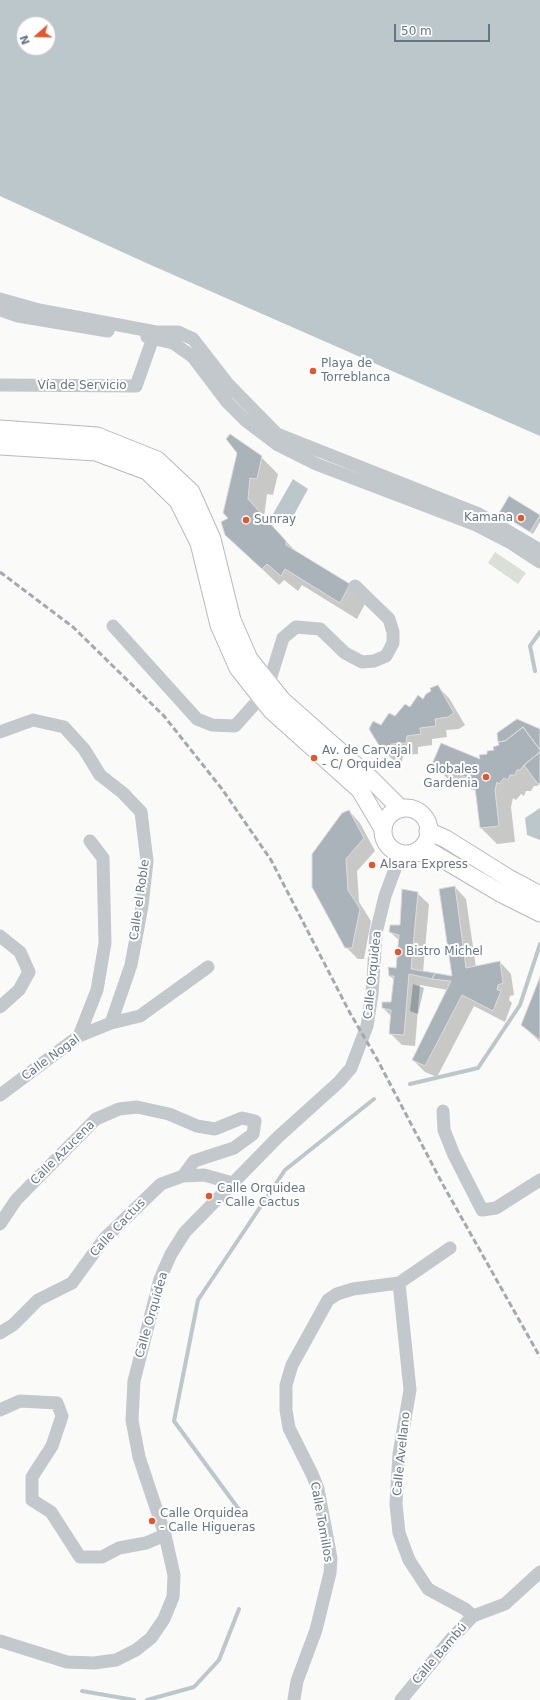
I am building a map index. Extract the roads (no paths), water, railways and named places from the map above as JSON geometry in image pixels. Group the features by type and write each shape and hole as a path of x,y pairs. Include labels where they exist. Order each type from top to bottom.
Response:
{"main road":[{"path":"0,429 97,436 157,460 191,492 212,539 232,620 249,659 265,690 272,711 360,790 383,829 386,842 390,847 407,853 431,852 502,894 539,912"},
{"path":"0,446 96,452 147,471 178,501 199,543 218,626 238,668 265,690 282,700 370,778 401,809"},
{"path":"383,829 389,816 401,809 414,810 420,813 428,825 424,845 407,853"},
{"path":"428,831 446,839 510,879 540,895"}],"street":[{"path":"0,298 39,310 156,332 178,332 193,339 228,384 277,434 479,514 540,550"},
{"path":"0,310 18,316 153,338 173,343 194,357 227,402 245,420 278,445 316,464 476,525 511,543 540,562"},
{"name":"Vía de Servicio","path":"0,385 136,386 153,338"},
{"path":"113,626 197,719 212,725 235,726 265,690 283,638 296,627 320,629 345,653 362,662 374,661 386,656 393,644 393,632 389,619 355,586"},
{"name":"Calle el Roble","path":"0,732 33,720 64,728 84,748 100,775 123,793 142,812 147,861 142,906 131,965 111,1024"},
{"path":"79,1036 97,990 105,943 103,858 90,841"},
{"name":"Calle Orquidea","path":"0,1641 67,1662 94,1663 116,1660 136,1650 151,1638 164,1619 173,1597 174,1575 165,1535 139,1457 132,1420 134,1381 160,1279 171,1254 185,1232 351,1068 367,1026 372,994 376,933 385,896 407,853"},
{"path":"0,936 20,952 29,972 19,990 0,1007"},
{"name":"Calle Nogal","path":"0,1095 79,1036 111,1024 140,1016 208,967"},
{"name":"Calle Azucena","path":"0,1224 16,1200 96,1119 119,1109 137,1107 169,1114 197,1126 215,1129 242,1118 255,1121 253,1134 234,1148 194,1161 183,1176"},
{"path":"443,1111 444,1130 482,1210 496,1208 540,1180"},
{"name":"Calle Cactus","path":"0,1333 13,1325 38,1300 72,1284 104,1239 161,1184 183,1176 204,1175 233,1183"},
{"path":"0,1208 16,1200"},
{"name":"Calle Tomillos","path":"294,1700 297,1681 316,1630 330,1573 330,1558 318,1489 289,1428 286,1410 286,1385 292,1365 328,1300 337,1294 353,1289 399,1283 450,1248"},
{"name":"Calle Avellano","path":"399,1283 410,1390 399,1454 396,1504 399,1533 409,1560 428,1589 465,1609 473,1616"},
{"path":"0,1410 20,1401 57,1403 62,1416 52,1446 32,1478 32,1500 51,1512 80,1557 102,1557 120,1548 146,1543 165,1535"},
{"name":"Calle Bambú","path":"401,1700 452,1638 473,1616 505,1604 540,1572"}],"waterway":[{"path":"535,671 530,646 540,632"},
{"path":"410,1084 478,1068 520,1005 540,944"},
{"path":"243,1515 174,1421 198,1300 285,1170 374,1099"},
{"path":"147,1700 194,1687 219,1660 239,1609"},
{"path":"82,1691 134,1700"}],"railway":[{"path":"0,572 73,627 164,716 222,789 271,860 350,1013 377,1059 442,1183 540,1357"}],"place":[{"name":"Playa de Torreblanca","path":"313,371"},
{"name":"Kamana","path":"521,518"},
{"name":"Sunray","path":"246,520"},
{"name":"Av. de Carvajal - C/ Orquidea","path":"314,758"},
{"name":"Globales Gardenia","path":"486,777"},
{"name":"Alsara Express","path":"372,865"},
{"name":"Bistro Michel","path":"398,952"},
{"name":"Calle Orquidea - Calle Cactus","path":"209,1196"},
{"name":"Calle Orquidea - Calle Higueras","path":"152,1521"}]}
